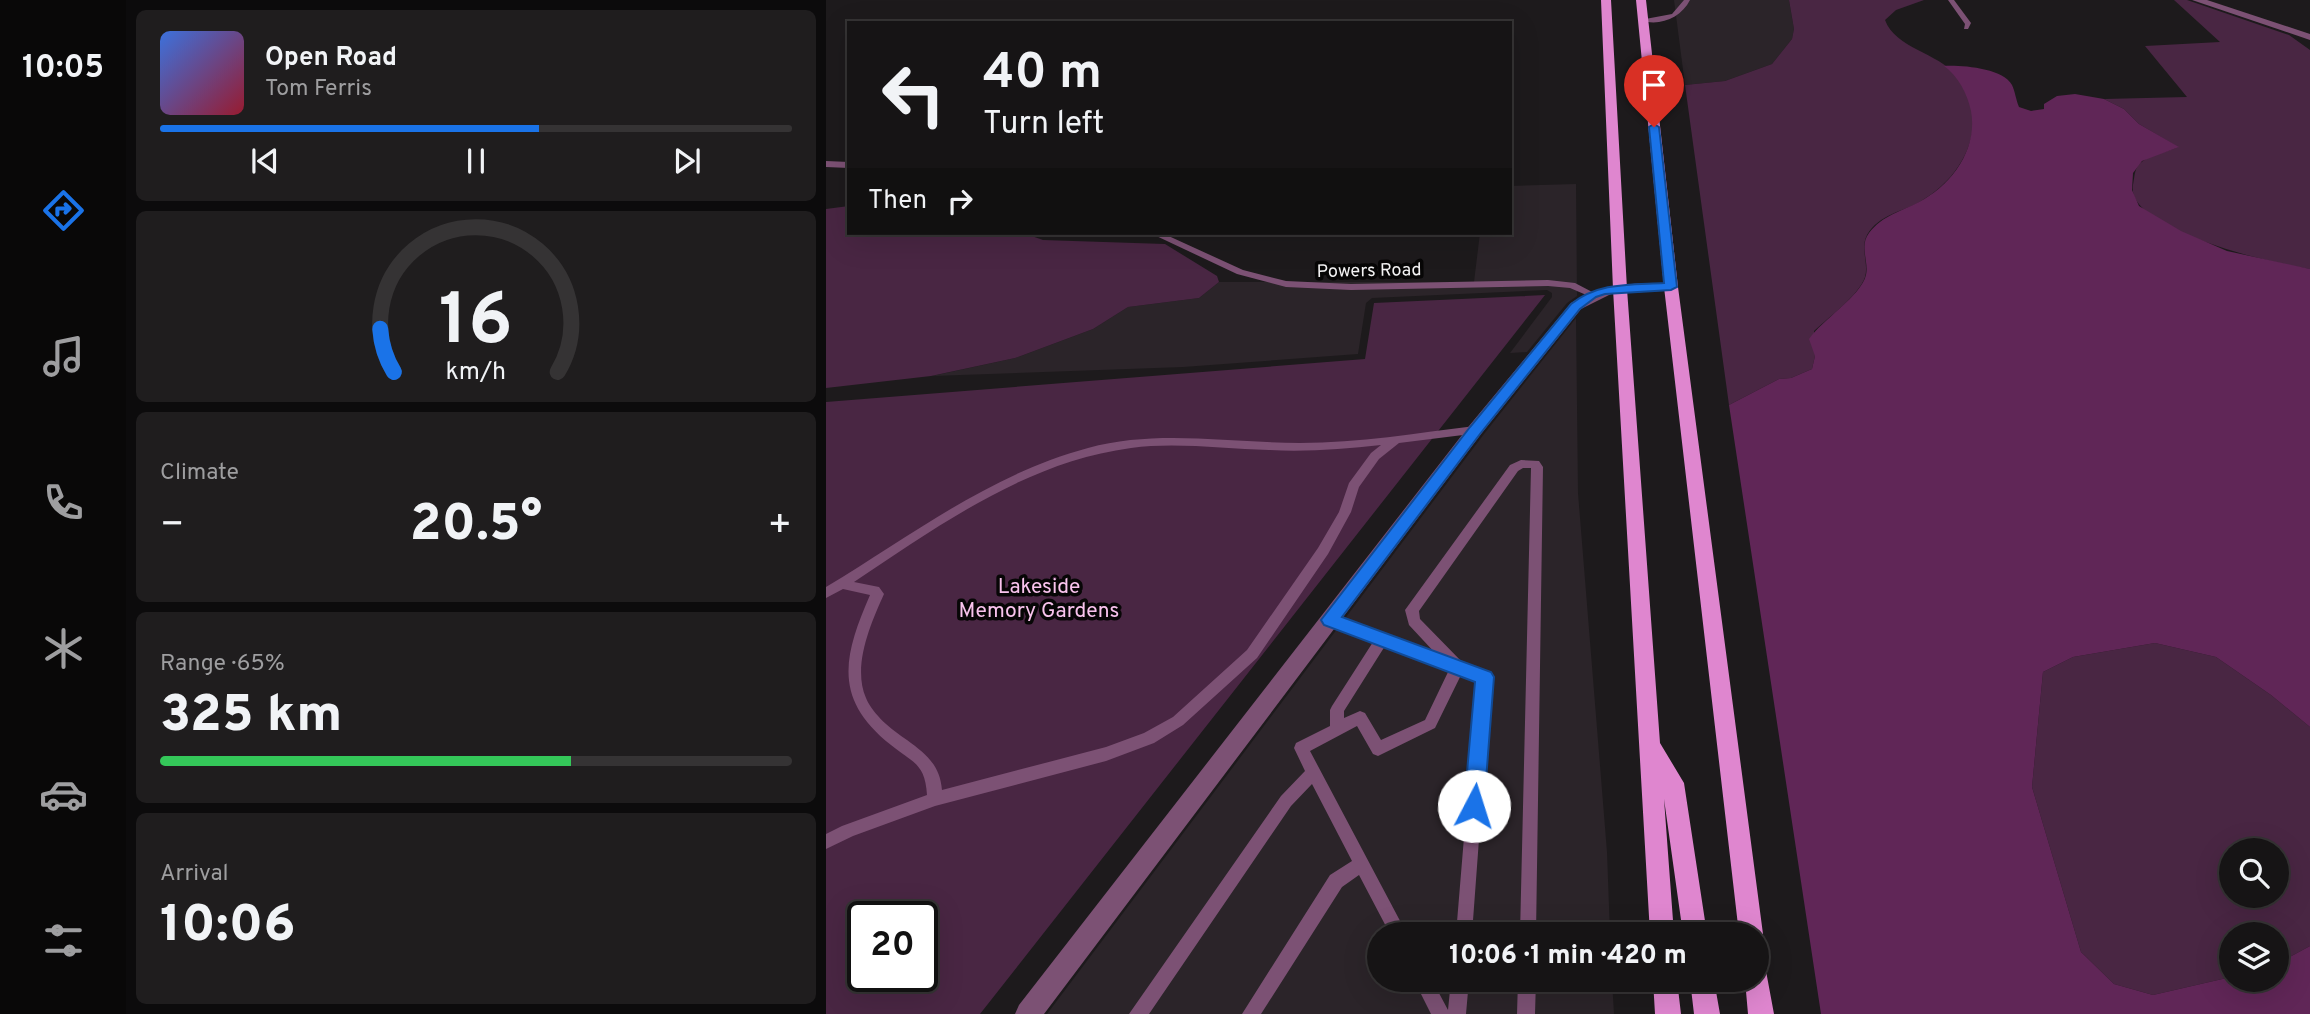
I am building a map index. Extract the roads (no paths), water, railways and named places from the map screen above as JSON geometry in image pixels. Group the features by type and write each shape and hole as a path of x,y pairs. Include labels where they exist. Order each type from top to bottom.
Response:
{"main road":[{"path":"1606,0 1620,289 1661,922"},
{"path":"1641,0 1671,287 1750,922"},
{"path":"1650,746 1673,783 1693,922"},
{"path":"1666,992 1668,1014"},
{"path":"1704,992 1707,1014"},
{"path":"1758,992 1761,1014"}],"street":[{"path":"2197,0 2310,37"},
{"path":"1028,1014 1475,430 1576,306 1591,294 1620,289 1671,287"}],"lane":[{"path":"1643,20 1672,17 1681,12 1687,0"},
{"path":"1951,0 1969,24 1966,28"},
{"path":"826,164 847,165"},
{"name":"Powers Road","path":"1159,235 1240,272 1286,284 1351,288 1548,283 1572,285 1591,294"},
{"path":"826,593 966,504 1037,470 1076,457 1133,444 1333,447 1475,430"},
{"path":"826,842 860,826 935,799 1106,754 1149,738 1178,721 1252,654 1323,551 1345,512 1353,486 1362,470 1396,440"},
{"path":"1458,667 1414,621 1412,610 1514,468 1521,464 1535,464 1538,467 1528,922"},
{"path":"841,584 874,590 877,594 867,616 858,651 855,684 859,700 881,728 925,763 932,774 935,799"},
{"path":"1330,620 1484,677 1465,922"},
{"path":"1338,729 1336,710 1382,640"},
{"path":"1393,922 1301,748 1360,717 1378,749 1430,724 1458,667"},
{"path":"1138,1014 1286,801 1313,773"},
{"path":"1251,1014 1336,881 1362,864"},
{"path":"1429,992 1441,1014"},
{"path":"1457,1014 1459,992"},
{"path":"1526,1014 1527,992"}],"park label":[{"name":"Lakeside Memory Gardens","path":"1039,598"}]}
